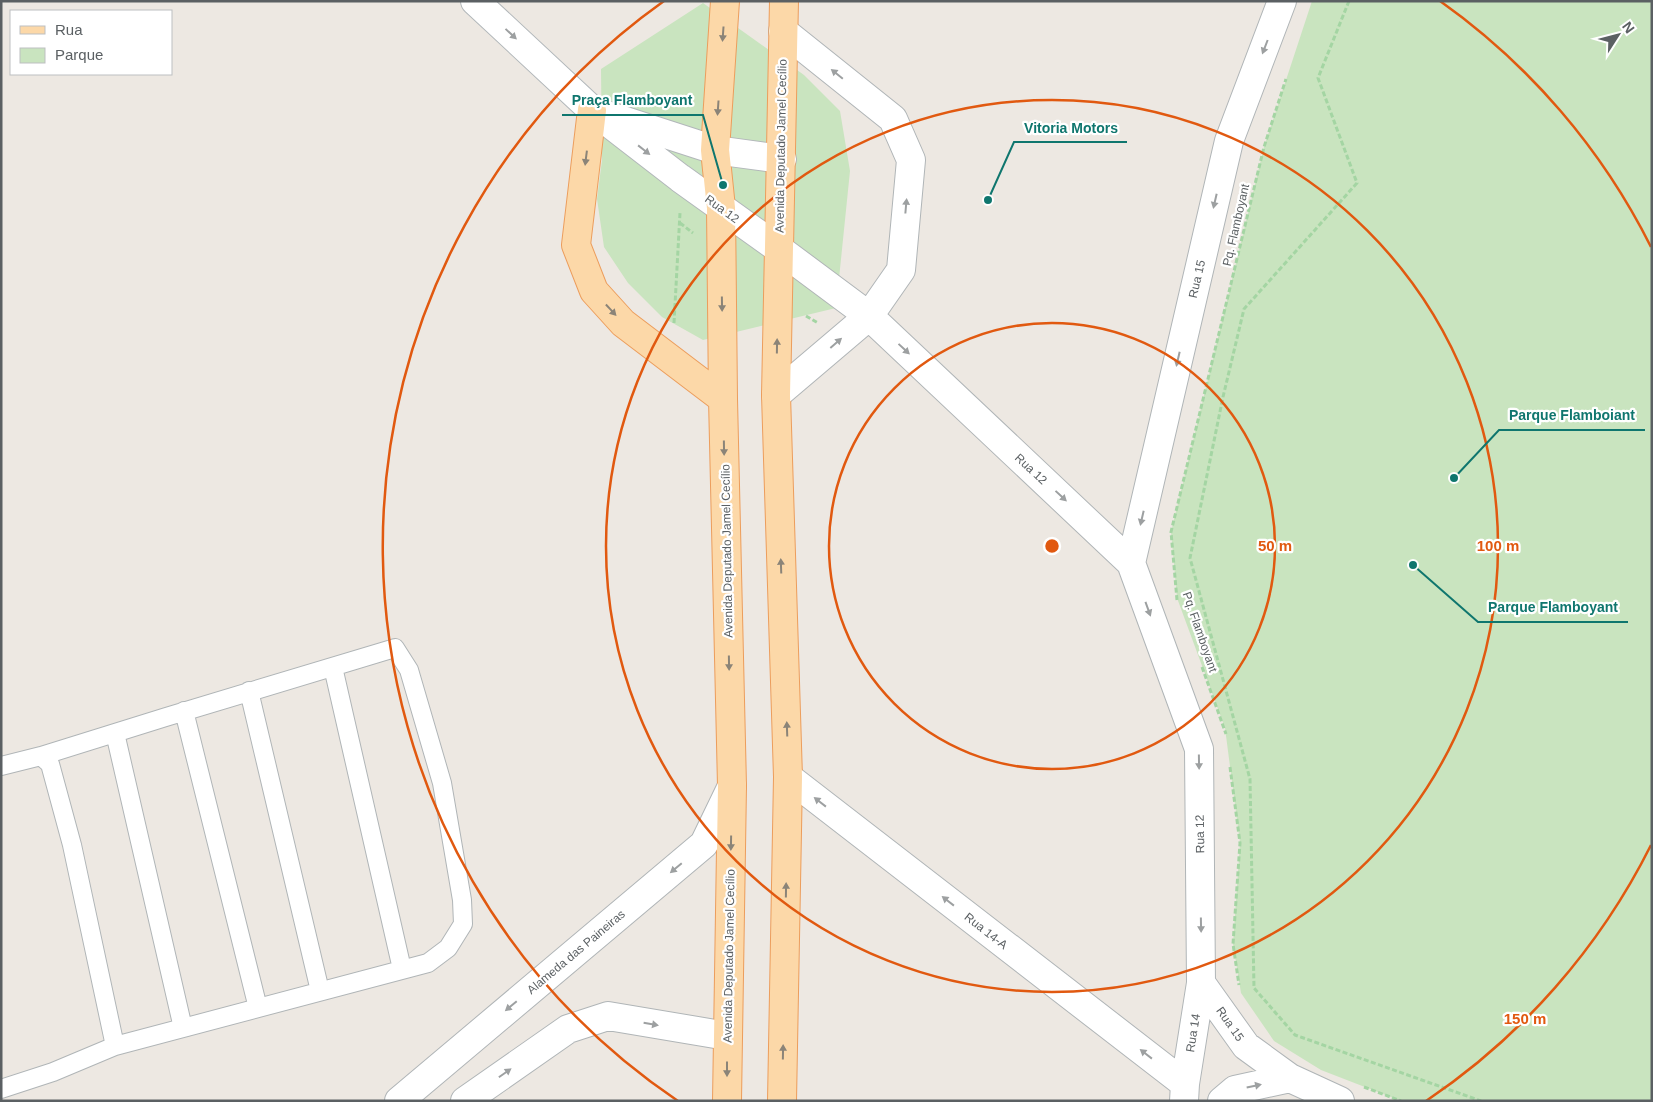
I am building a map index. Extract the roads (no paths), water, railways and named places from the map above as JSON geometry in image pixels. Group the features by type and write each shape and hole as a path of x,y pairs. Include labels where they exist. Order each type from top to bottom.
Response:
{"main road":[{"name":"Avenida Deputado Jamel Cecílio","path":"725,1 715,150 721,208 723,399 732,786 727,1101"},
{"name":"Avenida Deputado Jamel Cecílio","path":"782,1101 788,777 776,395 784,1"},
{"path":"592,110 576,245 594,292 623,322 723,399"}],"street":[{"name":"Rua 12","path":"475,1 592,110 868,316 1131,563 1199,749 1201,983"},
{"name":"Rua 15","path":"1131,563 1229,141 1282,1"},
{"path":"776,395 868,316 901,270 911,160 893,119 783,31"},
{"name":"Rua 12","path":"592,110 715,150 782,159"},
{"name":"Rua 14-A","path":"788,777 1184,1092"},
{"name":"Alameda das Paineiras","path":"399,1101 704,844 732,786"},
{"name":"Rua 15","path":"1201,983 1246,1046 1290,1078 1348,1092"},
{"name":"Rua 14","path":"1184,1092 1201,983"},
{"path":"465,1101 568,1029 608,1016 727,1036"},
{"path":"1222,1101 1235,1090 1290,1078"}],"lane":[{"path":"1,766 41,756 395,648 409,670 442,783 462,900 463,924 448,948 428,962 116,1046 53,1072 1,1089"},
{"path":"333,667 402,969"},
{"path":"249,692 320,991"},
{"path":"184,711 258,1008"},
{"path":"115,733 183,1028"},
{"path":"41,756 50,764 72,846 116,1046"}],"place":[{"name":"Praça Flamboyant","path":"723,185"},
{"name":"Vitoria Motors","path":"988,200"},
{"name":"Parque Flamboiant","path":"1454,478"},
{"name":"Parque Flamboyant","path":"1413,565"}]}
